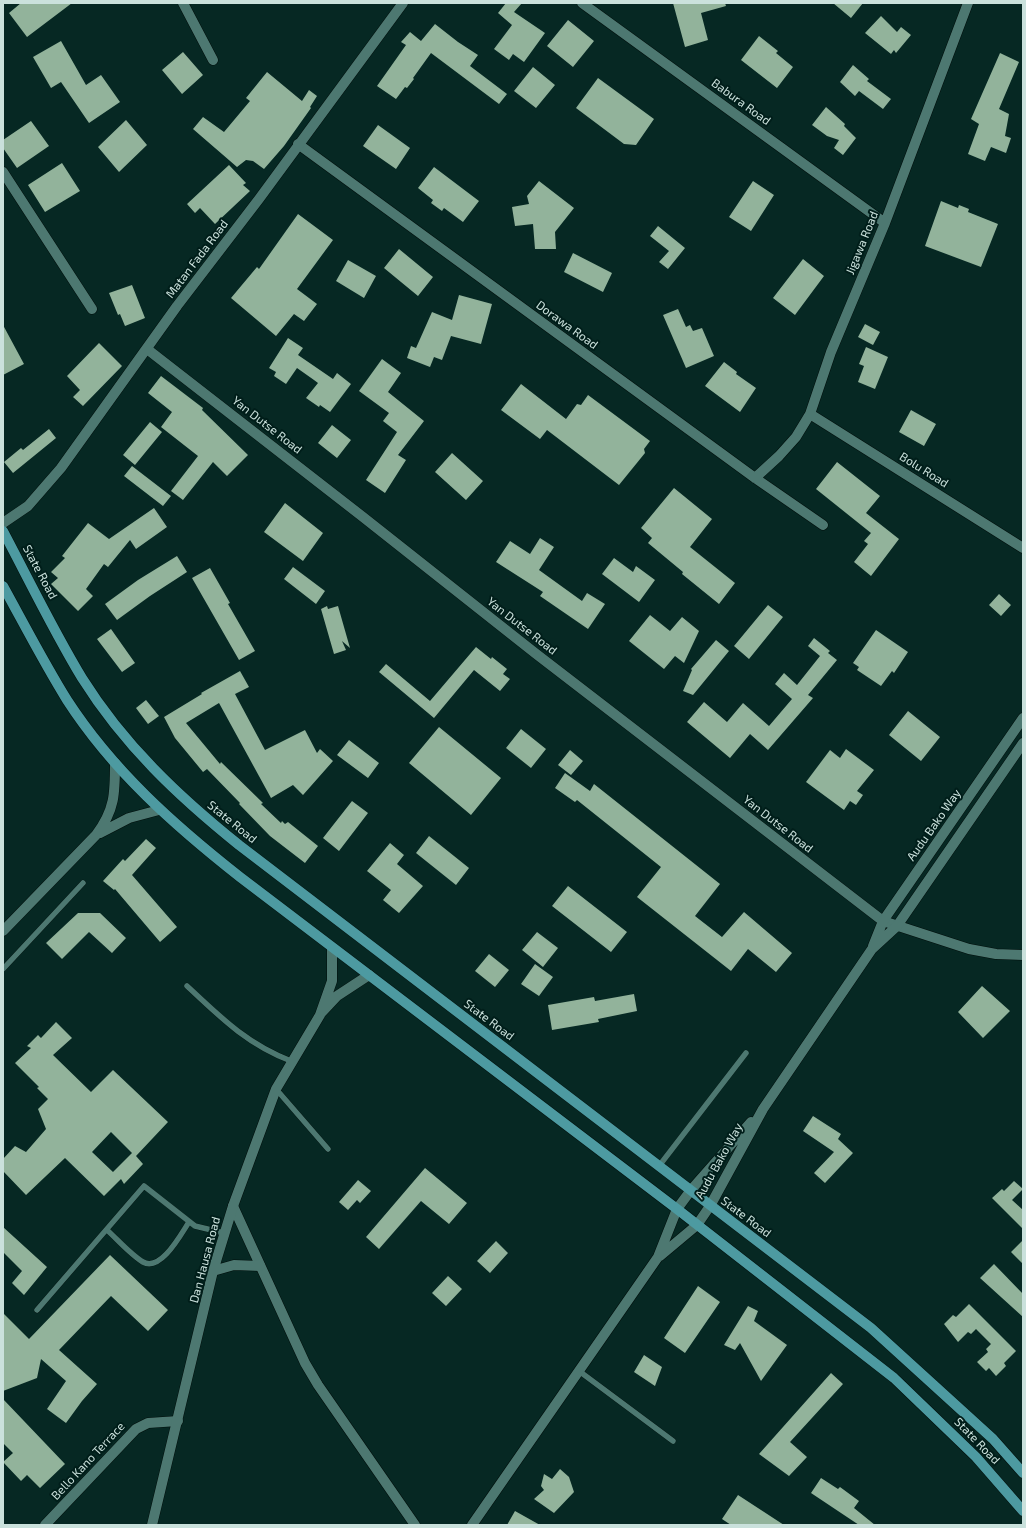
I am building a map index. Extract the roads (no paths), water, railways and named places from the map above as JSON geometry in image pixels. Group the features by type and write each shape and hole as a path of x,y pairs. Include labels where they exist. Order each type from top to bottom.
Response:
{"main road":[{"name":"State Road","path":"3,531 83,678 128,739 166,783 245,849 876,1332 993,1440 1023,1473"},
{"name":"State Road","path":"3,586 68,701 115,763 159,810 204,848 332,948 677,1209 894,1378 976,1457 1023,1511"}],"street":[{"path":"184,3 212,60"},
{"name":"Matan Fada Road","path":"3,523 28,506 43,491 146,349 259,199 403,3"},
{"name":"Babura Road","path":"582,3 885,223"},
{"name":"Jigawa Road","path":"755,478 783,451 810,414 831,352 885,223 968,3"},
{"name":"Dorawa Road","path":"298,144 755,478 823,525"},
{"path":"3,172 92,309"},
{"name":"Yan Dutse Road","path":"146,349 357,512 541,658 883,921 969,949 1023,956"},
{"name":"Bolu Road","path":"810,414 1023,548"},
{"name":"Audu Bako Way","path":"658,1257 697,1225 710,1206 763,1109 872,949 883,921 1023,718"},
{"name":"Audu Bako Way","path":"872,949 897,926 1023,743"},
{"path":"3,931 96,835 106,822 112,809 115,793 115,763"},
{"path":"96,835 129,818 159,810"},
{"name":"Dan Hausa Road","path":"320,1015 332,981 332,948"},
{"name":"Dan Hausa Road","path":"152,1525 213,1271 233,1206 276,1089 291,1061 320,1015 337,996 369,975"},
{"name":"Audu Bako Way","path":"658,1257 677,1209 691,1190 763,1109"},
{"path":"233,1206 305,1363 318,1385 415,1525"},
{"path":"472,1525 658,1257"},
{"path":"213,1271 234,1265 260,1266"},
{"name":"Bello Kano Terrace","path":"45,1525 136,1429 148,1423 178,1421"}],"lane":[{"path":"3,969 83,883"},
{"path":"187,986 232,1029 269,1053 291,1061"},
{"path":"659,1166 746,1053"},
{"path":"276,1089 328,1149"},
{"path":"37,1310 144,1186 189,1222 211,1231 224,1233"},
{"path":"107,1230 143,1262 152,1264 166,1256 189,1222"},
{"path":"579,1371 674,1441"}]}
